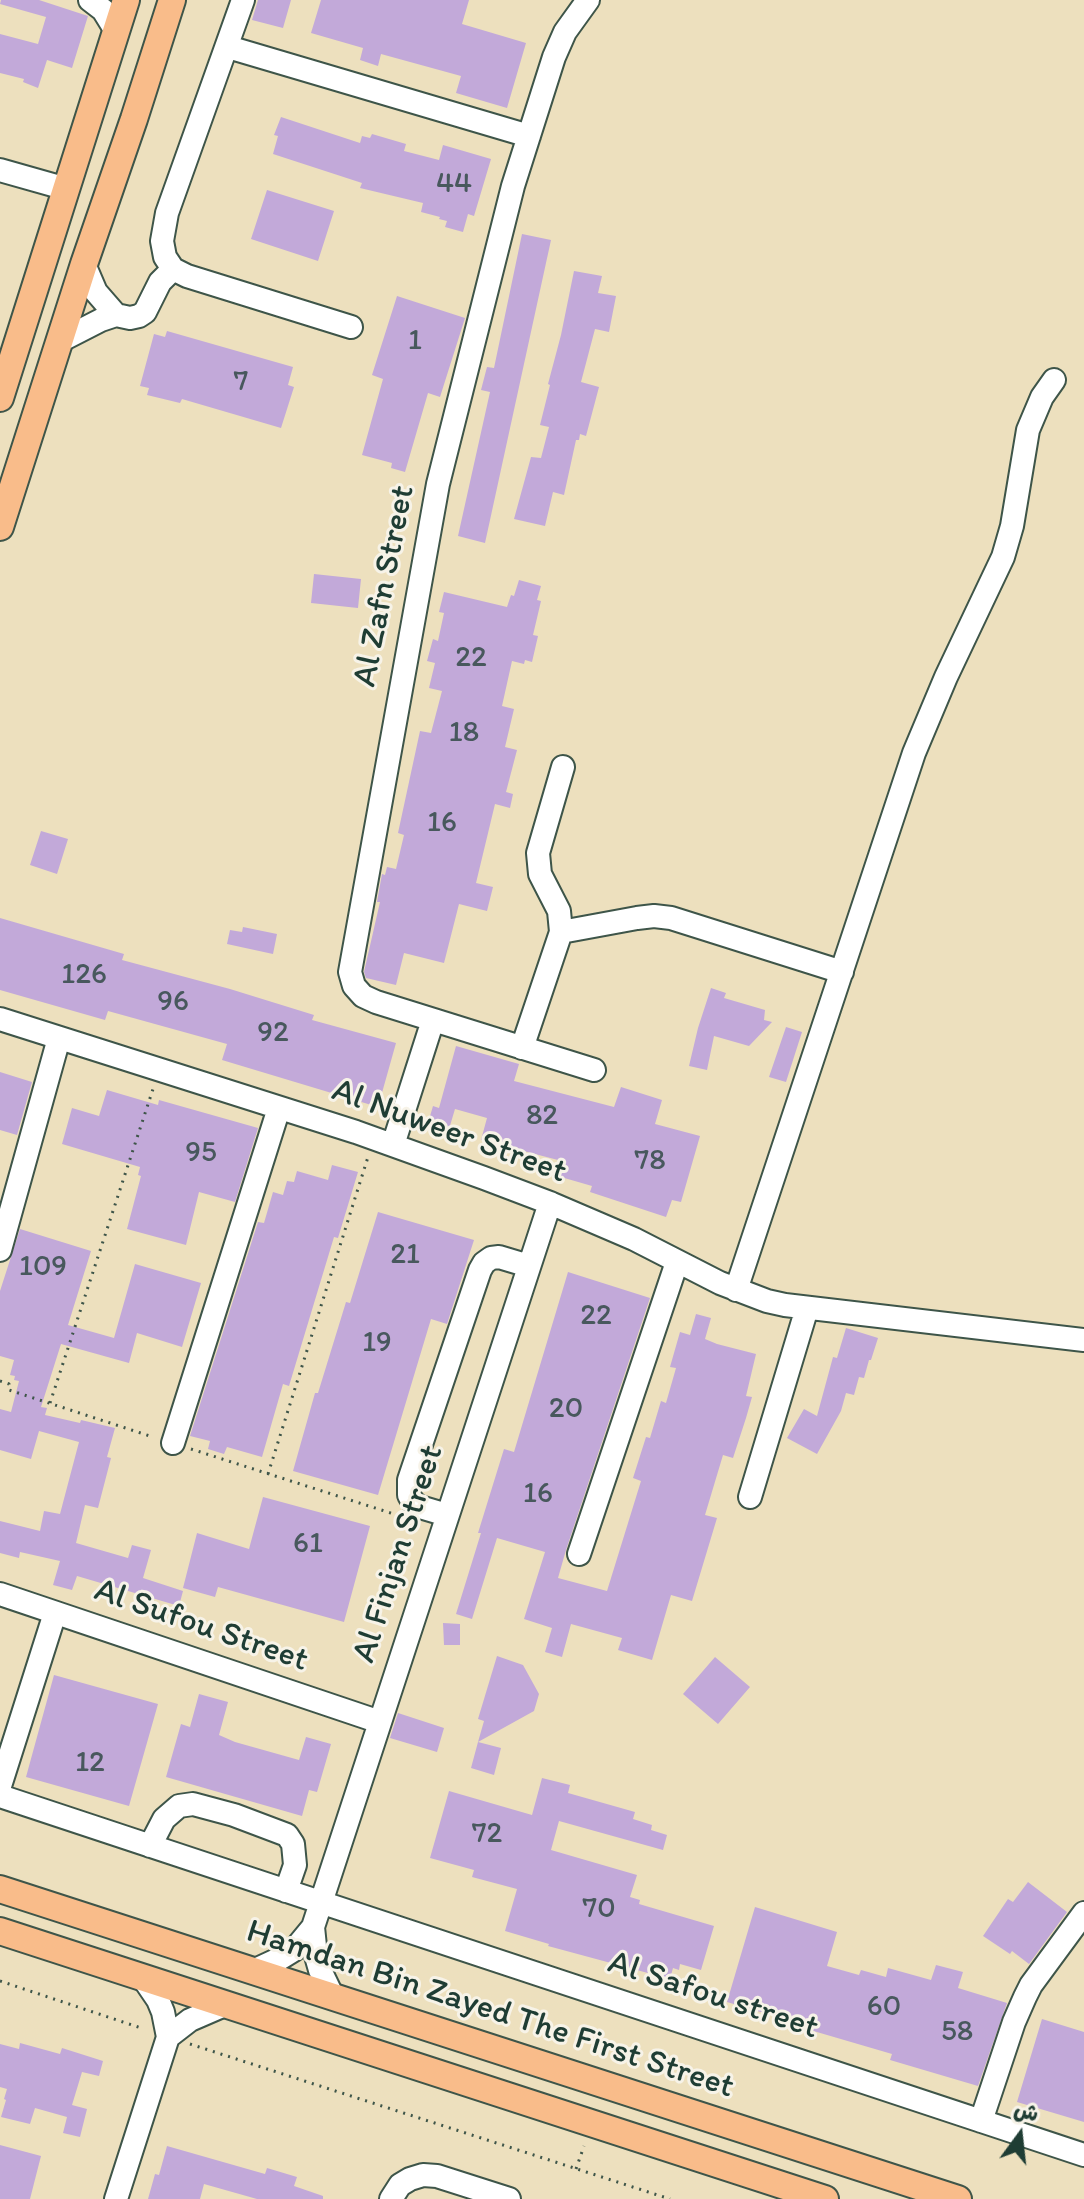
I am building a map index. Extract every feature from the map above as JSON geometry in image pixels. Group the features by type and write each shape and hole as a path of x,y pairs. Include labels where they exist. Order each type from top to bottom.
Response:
{"main road":[{"path":"0,398 126,0"},
{"path":"0,527 172,0"},
{"name":"Hamdan Bin Zayed The First Street","path":"0,1889 958,2199"},
{"path":"0,1931 825,2199"}],"street":[{"path":"90,0 103,10 116,31"},
{"path":"243,0 167,213 162,241 165,257 173,269 202,280 351,327"},
{"name":"Al Zafn Street","path":"433,1020 363,996 354,986 350,972 351,959 438,484 500,234 529,136 554,57 565,32 588,0"},
{"path":"228,47 529,136"},
{"path":"0,170 67,189"},
{"path":"84,264 96,292 116,315"},
{"path":"60,341 116,315 139,316 145,312 160,282 173,269"},
{"path":"736,1290 914,753 1003,557 1012,526 1028,430 1042,397 1054,380"},
{"path":"522,1048 561,932 559,911 540,874 538,853 563,767"},
{"path":"561,932 637,918 671,918 842,972"},
{"name":"Al Nuweer Street","path":"0,1019 383,1142 550,1203 634,1239 736,1290 767,1301 1084,1340"},
{"path":"383,1142 433,1020 594,1070"},
{"path":"0,1250 59,1038"},
{"path":"173,1443 279,1108"},
{"name":"Al Finjan Street","path":"253,1971 294,1950 313,1927 550,1203"},
{"path":"447,1515 413,1502 409,1495 409,1480 480,1270 491,1258 499,1257 529,1266"},
{"path":"579,1554 677,1262"},
{"path":"750,1497 807,1308"},
{"name":"Al Sufou Street","path":"0,1594 380,1722"},
{"path":"0,1786 55,1613"},
{"path":"0,1796 321,1902"},
{"path":"150,1846 164,1819 179,1806 193,1804 234,1815 287,1835 293,1844 295,1865 286,1891"},
{"name":"Al Safou street","path":"321,1902 1084,2155"},
{"path":"981,2121 1025,1997 1084,1913"},
{"name":"Al Finjan Street","path":"313,1927 316,1956 333,1997"},
{"path":"116,2199 168,2037 163,2012 143,1978"},
{"path":"168,2037 190,2020 227,2004"},
{"path":"391,2199 400,2185 423,2175 437,2176 509,2199"}],"path":[{"path":"50,1403 159,1070"},
{"path":"268,1474 383,1142"},
{"path":"0,1381 9,1384 9,1390 399,1516"},
{"path":"0,1981 670,2199"}],"building":[{"path":"1,0 39,0 88,16 72,68 47,60 38,88 23,82 24,79 0,73 0,34 38,44 46,17 0,4"},
{"path":"258,0 291,0 283,28 252,20"},
{"path":"321,0 469,0 462,24 526,43 507,108 456,93 461,76 381,54 378,66 360,60 363,48 311,33"},
{"path":"281,117 360,143 362,136 370,138 372,134 406,144 404,151 439,160 443,145 491,159 474,216 468,214 463,232 445,227 447,221 421,212 423,203 360,188 362,183 273,154 278,136 274,135"},
{"path":"267,190 334,211 318,261 251,239"},
{"path":"522,234 551,240 485,543 458,536 490,392 481,390 487,367 494,368"},
{"path":"574,271 602,276 598,293 616,296 609,332 595,329 581,382 599,387 586,436 580,434 579,440 576,440 564,495 553,492 545,526 514,519 531,457 541,458 549,427 540,425"},
{"path":"397,296 465,318 440,397 428,393 405,472 391,468 392,463 362,455 383,379 372,375"},
{"path":"167,331 293,367 288,385 294,387 281,428 182,399 180,403 147,395 149,388 140,386 154,334 165,337"},
{"path":"314,574 361,579 358,608 311,603"},
{"path":"519,580 541,586 537,600 541,601 533,635 538,636 532,662 512,661 502,706 514,709 505,747 517,750 506,792 513,794 510,808 495,804 476,883 493,887 487,911 459,904 444,963 404,953 396,985 366,978 364,972 380,902 377,902 382,874 385,875 387,867 396,869 404,835 398,833 420,731 431,733 442,691 429,688 435,663 427,661 433,639 438,641 444,613 439,612 444,592 507,607"},
{"path":"41,831 68,839 57,874 30,865"},
{"path":"0,918 124,954 122,960 314,1015 312,1020 396,1043 378,1107 222,1060 227,1044 108,1011 105,1020 0,990"},
{"path":"243,927 277,934 273,954 227,944 230,930 242,932"},
{"path":"711,988 726,993 724,998 765,1010 764,1020 772,1022 749,1046 714,1036 707,1070 689,1066"},
{"path":"786,1027 802,1032 786,1082 769,1077"},
{"path":"456,1046 519,1064 514,1081 614,1107 621,1087 662,1100 655,1124 700,1136 681,1202 672,1200 666,1217 590,1192 592,1186 554,1175 558,1160 481,1140 487,1118 455,1109 449,1129 428,1123 433,1106 439,1108"},
{"path":"0,1072 32,1082 17,1135 0,1130"},
{"path":"107,1090 158,1105 159,1100 258,1128 235,1202 199,1192 186,1245 127,1229 141,1176 138,1175 140,1167 62,1144 72,1108 99,1116"},
{"path":"332,1165 358,1172 338,1238 334,1237 289,1386 283,1384 262,1457 227,1447 224,1454 208,1449 210,1441 190,1436 258,1222 264,1223 273,1192 283,1195 287,1181 294,1182 297,1171 328,1180"},
{"path":"378,1212 474,1240 447,1324 431,1319 378,1495 293,1471 315,1393 318,1393 346,1302 350,1303"},
{"path":"20,1229 91,1251 68,1325 114,1338 135,1264 201,1283 182,1347 137,1333 129,1363 61,1344 41,1407 47,1408 45,1415 115,1428 98,1508 85,1505 76,1543 128,1558 132,1545 151,1550 143,1578 183,1591 179,1606 77,1576 72,1590 53,1585 60,1561 20,1552 19,1558 0,1553 0,1521 40,1531 44,1511 60,1514 79,1442 39,1431 31,1459 0,1450 0,1409 11,1412 19,1381 10,1375 14,1360 0,1356 0,1291"},
{"path":"568,1272 650,1298 558,1578 607,1591 641,1481 633,1478 661,1401 666,1403 676,1368 670,1367 680,1332 690,1335 696,1314 711,1318 705,1339 756,1354 746,1396 752,1397 746,1418 733,1458 723,1455 705,1515 717,1518 692,1601 671,1595 652,1660 618,1650 622,1638 571,1624 562,1657 545,1652 552,1628 524,1619 545,1552 497,1538 472,1619 456,1614 504,1449 514,1452"},
{"path":"846,1328 878,1338 864,1378 859,1377 854,1395 846,1393 841,1411 817,1454 787,1438 804,1409 817,1416 833,1357 837,1358"},
{"path":"263,1497 370,1526 344,1622 218,1587 215,1597 183,1588 197,1533 249,1549"},
{"path":"443,1623 460,1624 460,1645 444,1645"},
{"path":"497,1656 523,1665 539,1694 534,1711 478,1742 484,1721 478,1719"},
{"path":"715,1657 750,1687 718,1724 683,1694"},
{"path":"54,1675 158,1704 129,1806 26,1777"},
{"path":"199,1694 228,1702 219,1735 235,1742 299,1760 306,1737 331,1744 317,1792 309,1790 302,1816 166,1777 181,1724 190,1727"},
{"path":"398,1713 444,1728 437,1752 390,1738"},
{"path":"478,1742 501,1748 494,1775 471,1768"},
{"path":"542,1778 570,1785 568,1793 635,1812 633,1819 652,1825 651,1830 667,1835 663,1850 559,1821 551,1850 637,1875 630,1897 640,1900 639,1904 714,1926 701,1970 680,1964 679,1970 673,1968 670,1979 505,1931 517,1889 472,1877 474,1870 430,1858 449,1791 532,1815"},
{"path":"1028,1882 1067,1912 1029,1964 983,1936 1008,1899 1013,1902"},
{"path":"755,1907 837,1932 827,1966 859,1975 861,1970 886,1977 888,1968 931,1980 936,1965 963,1972 958,1988 1007,2003 978,2086 890,2060 892,2054 727,2002"},
{"path":"1042,2019 1084,2032 1084,2122 1017,2102"},
{"path":"20,2043 60,2054 62,2048 103,2061 99,2076 82,2072 72,2105 87,2109 80,2137 63,2133 67,2117 35,2108 30,2124 1,2117 7,2089 0,2087 0,2044 19,2049"},
{"path":"0,2145 41,2156 30,2199 0,2199"},
{"path":"167,2146 265,2174 267,2168 297,2177 294,2186 323,2196 323,2199 257,2199 204,2184 200,2199 148,2199"}]}
